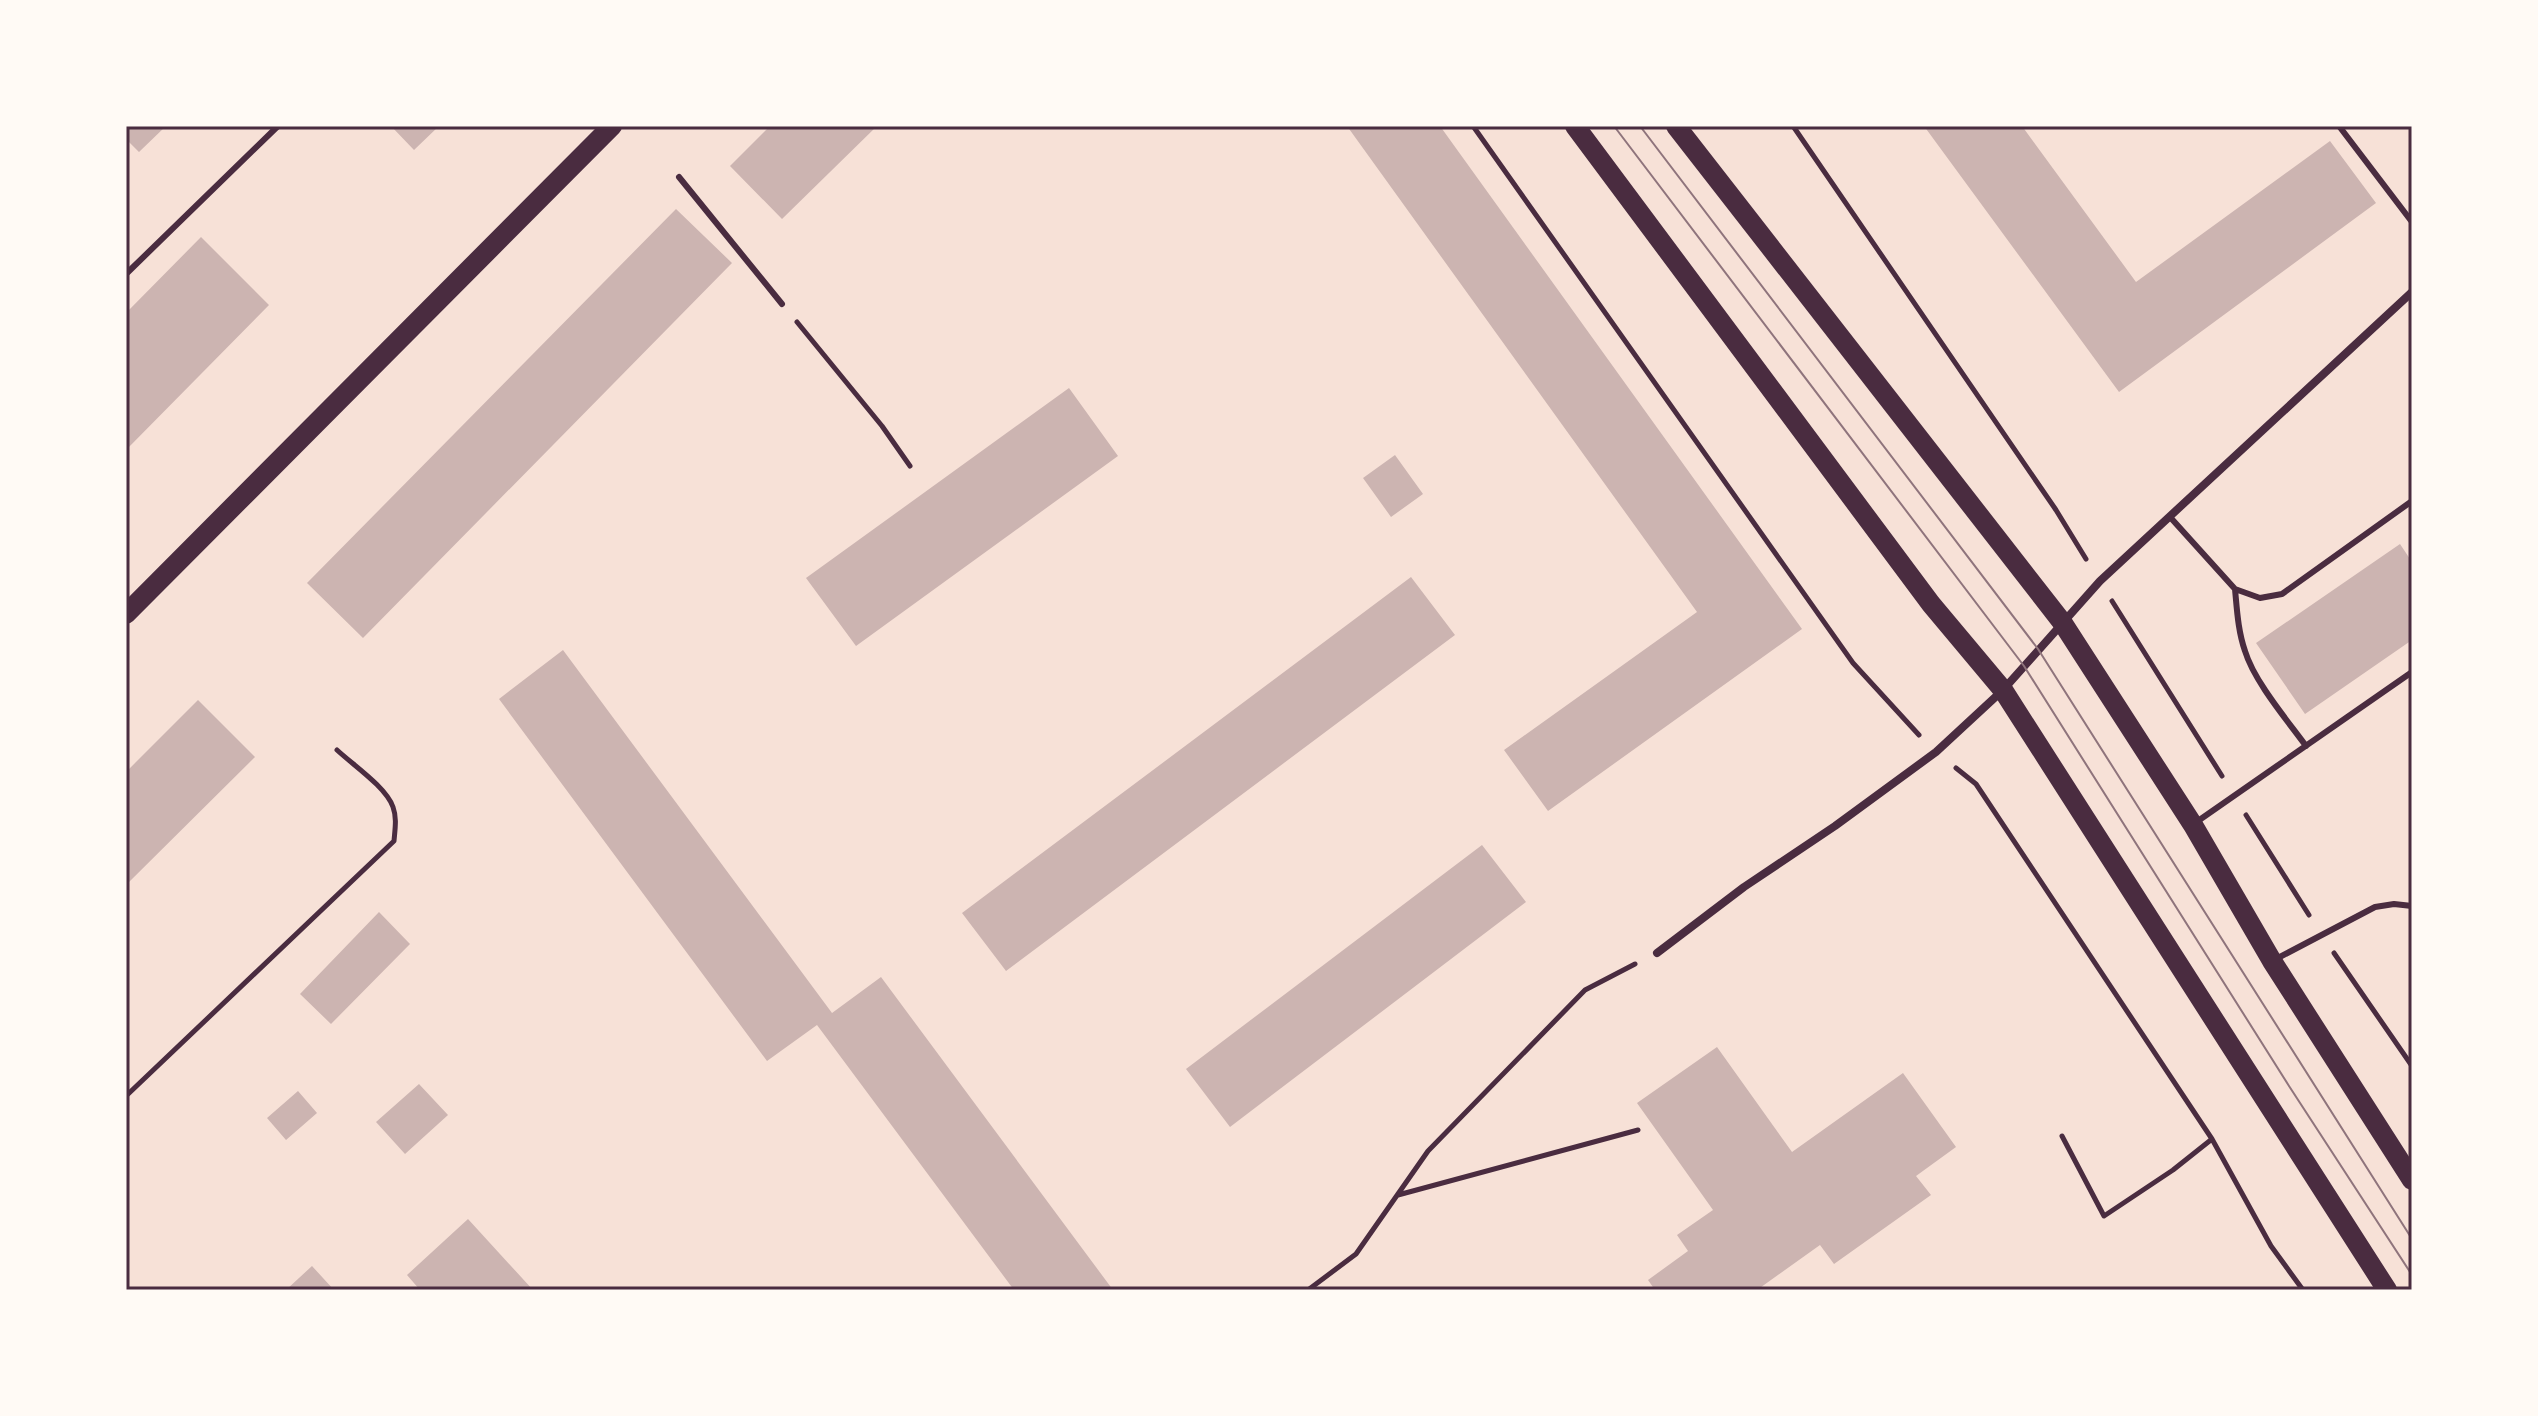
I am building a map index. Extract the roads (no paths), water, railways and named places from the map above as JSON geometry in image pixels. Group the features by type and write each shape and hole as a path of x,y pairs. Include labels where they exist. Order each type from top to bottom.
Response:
{"main road":[{"path":"126,614 612,126"},
{"path":"1575,126 1931,604 2003,690 2387,1290"},
{"path":"1676,126 2062,622 2193,825 2272,961 2412,1180"}],"street":[{"path":"1657,953 1744,887 1835,826 1936,752 2003,690 2100,581 2412,292"}],"lane":[{"path":"126,274 278,126"},
{"path":"2174,126 2186,126"},
{"path":"2339,126 2412,222"},
{"path":"679,177 782,304"},
{"path":"2170,517 2235,589 2260,598 2282,594 2412,501"},
{"path":"2235,589 2238,625 2246,654 2258,677 2306,746"},
{"path":"2193,825 2412,672"},
{"path":"2272,961 2375,907 2394,904 2412,906"}],"tram line":[{"path":"1614,126 2024,666 2412,1275"},
{"path":"1640,126 2038,649 2412,1239"}]}
